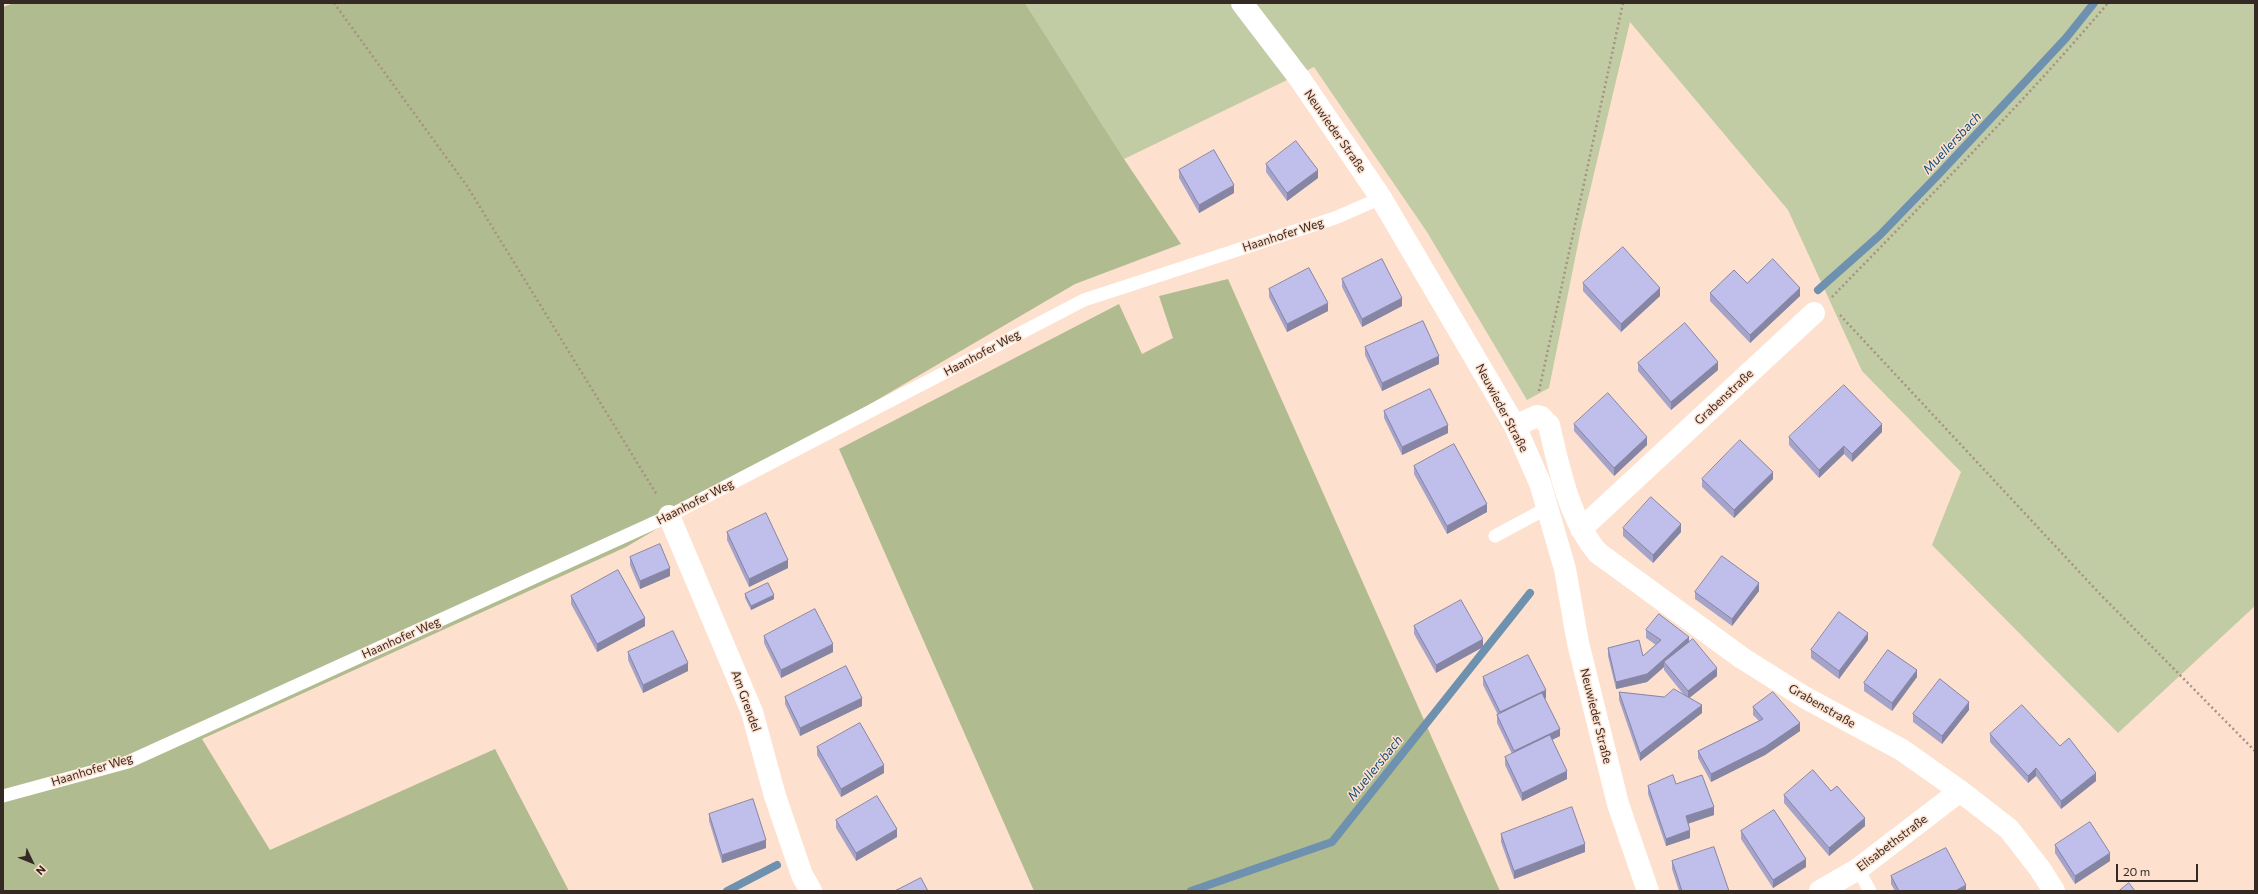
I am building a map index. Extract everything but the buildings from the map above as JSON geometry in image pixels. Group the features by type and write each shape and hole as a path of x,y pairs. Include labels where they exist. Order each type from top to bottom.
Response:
{"street":[{"name":"Neuwieder Straße","path":"1242,3 1300,79 1381,198 1524,422 1565,569 1578,643 1618,804 1648,891"},
{"name":"Grabenstraße","path":"1581,530 1821,307"},
{"name":"Grabenstraße","path":"1524,422 1541,417 1548,425 1560,470 1581,530 1598,553 1742,658 1804,697 1902,750 1960,791 2009,830 2040,869 2054,891"},
{"name":"Am Grendel","path":"670,516 752,712 775,796 802,875 811,891"},
{"name":"Elisabethstraße","path":"1820,891 1858,869 1960,791"}],"lane":[{"name":"Haanhofer Weg","path":"3,796 128,762 670,516 1084,300 1335,218 1381,198"},
{"path":"1495,536 1547,508"},
{"path":"1858,869 1870,891"}],"path":[{"path":"334,3 467,186 670,516"},
{"path":"1524,422 1624,3"},
{"path":"2108,3 1980,144 1821,307 1839,314 2099,593 2255,751"}],"green space":[{"path":"14,3 1025,3 1124,159 1181,244 1075,284 626,547 202,739 270,850 495,749 569,891 3,891 3,7"},
{"path":"1025,3 2255,3 2255,606 2118,733 1932,545 1961,472 1862,371 1788,210 1630,22 1582,224 1549,388 1527,400 1427,232 1314,67 1124,159"},
{"path":"1228,279 1500,891 1034,891 839,449 1119,304 1142,354 1173,338 1159,296"}],"waterway":[{"name":"Muellersbach","path":"1818,290 1880,235 1939,174 2066,38 2094,3"},
{"name":"Muellersbach","path":"1191,891 1332,842 1530,593"},
{"name":"Muellersbach","path":"727,891 777,865"}]}
